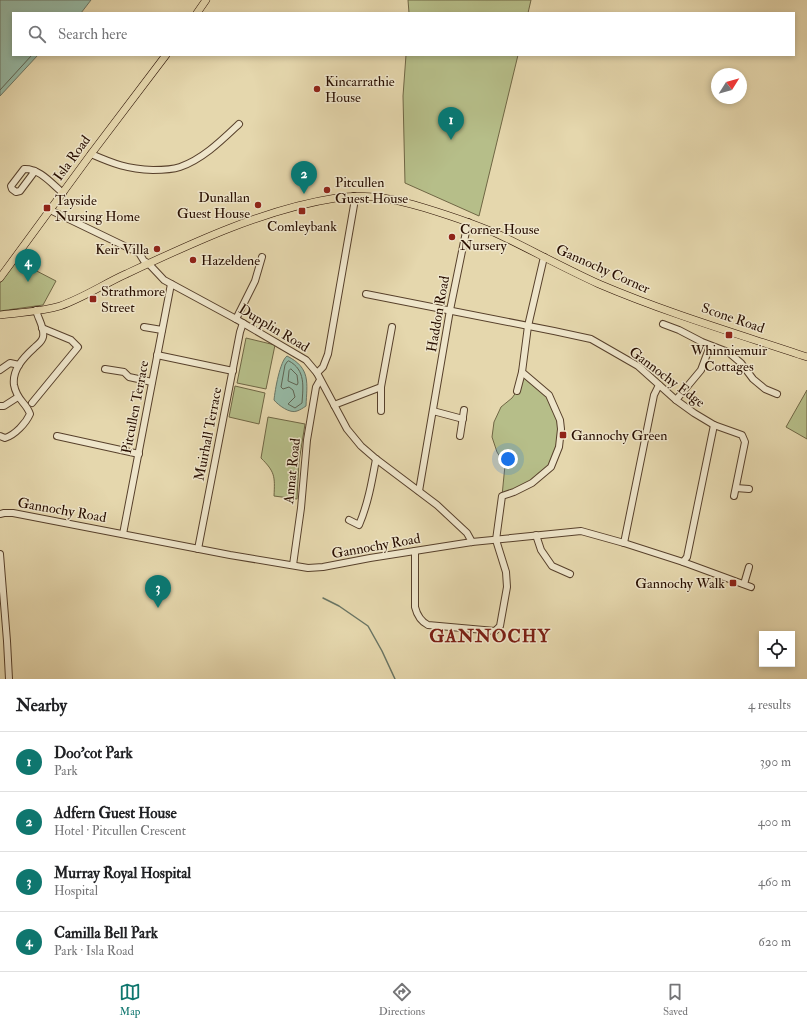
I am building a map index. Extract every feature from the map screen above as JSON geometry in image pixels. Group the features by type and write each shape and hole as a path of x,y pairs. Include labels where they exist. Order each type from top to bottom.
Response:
{"main road":[{"path":"198,12 206,0"},
{"name":"Isla Road","path":"0,278 165,56"},
{"name":"Gannochy Corner","path":"148,263 230,228 285,210 336,198 370,195 413,205 468,222 501,236 599,284 651,304"},
{"path":"0,315 61,305 148,263"},
{"name":"Scone Road","path":"651,304 807,357"}],"street":[{"path":"91,154 112,163 133,169 163,170 180,167 216,145 239,124"},
{"path":"35,171 63,193"},
{"path":"317,373 323,367 328,354 354,205 354,196"},
{"name":"Dupplin Road","path":"50,210 139,253 144,261 148,263 164,280 236,319 306,360 317,373 348,429 357,440 376,459 438,505 467,533 472,542"},
{"name":"Haddon Road","path":"419,492 450,310 468,222"},
{"path":"236,319 255,281 262,257"},
{"path":"517,391 522,372 534,295 544,257"},
{"name":"Pitcullen Terrace","path":"123,534 172,284"},
{"name":"Gannochy Edge","path":"366,294 554,330 591,339 638,366 676,400 694,413 714,425 742,435 745,442 736,488"},
{"path":"0,436 5,438 12,435 29,417 29,411 18,397 14,383 15,373 19,365 41,341 44,335 36,310"},
{"name":"Muirhall Terrace","path":"198,549 243,323"},
{"path":"664,324 710,346 728,352 742,363 753,379 765,389 777,394"},
{"path":"144,327 162,330"},
{"path":"381,411 381,387 392,327"},
{"path":"32,403 78,347 71,340 42,328"},
{"path":"676,400 701,370 710,346"},
{"path":"157,355 233,371"},
{"path":"0,370 10,363 19,365"},
{"path":"105,368 124,372 129,377 152,382"},
{"path":"415,551 416,607 417,615 422,622 428,625 495,631 500,626 507,587 506,572 496,540 502,496 532,483 552,467 559,447 562,429 560,420 549,396 522,372"},
{"name":"Annat Road","path":"293,565 301,508 307,440 316,387 320,380"},
{"path":"624,543 654,395 659,385"},
{"path":"334,405 381,387"},
{"path":"0,406 4,406 18,397"},
{"path":"460,436 464,410"},
{"path":"433,411 462,419"},
{"path":"683,562 687,557 714,425"},
{"path":"57,436 138,454"},
{"path":"349,520 359,525 366,507 376,459"},
{"path":"734,496 736,488 749,489"},
{"name":"Gannochy Road","path":"0,514 13,513 198,549 308,568 323,567 472,542 581,531 683,562 752,587"},
{"path":"536,535 541,550 552,566 570,574"},
{"path":"0,554 9,679"},
{"path":"744,584 749,567"}],"shaded area":[{"path":"408,0 531,0 528,12 409,12"},
{"path":"406,56 518,56 479,216 405,183 403,96"},
{"path":"21,254 29,267 56,281 43,305 0,311 0,283"},
{"path":"246,338 275,345 266,389 237,383"},
{"path":"522,372 549,395 561,429 551,467 532,483 502,496 505,465 497,452 492,437 494,422 501,407 512,398 517,391"},
{"path":"235,386 265,393 259,424 229,417"},
{"path":"807,390 807,439 786,427"},
{"path":"268,417 305,424 299,462 297,499 274,496 274,479 272,471 261,458"}],"water":[{"path":"0,0 91,0 82,12 12,12 12,56 37,56 0,96"},
{"path":"287,356 295,361 304,371 307,383 306,406 294,412 284,408 274,400 280,369 284,359"}],"waterway":[{"path":"323,598 339,606 368,626 395,679"}],"place":[{"name":"Kincarrathie House","path":"317,89"},
{"name":"Doo'cot Park","path":"451,140"},
{"name":"Pitcullen Guest House","path":"327,190"},
{"name":"Adfern Guest House","path":"304,194"},
{"name":"Dunallan Guest House","path":"258,205"},
{"name":"Tayside Nursing Home","path":"47,208"},
{"name":"Comleybank","path":"302,211"},
{"name":"Corner House Nursery","path":"452,237"},
{"name":"Keir Villa","path":"157,249"},
{"name":"Hazeldene","path":"193,260"},
{"name":"Camilla Bell Park","path":"28,282"},
{"name":"Strathmore Street","path":"93,299"},
{"name":"Whinniemuir Cottages","path":"729,335"},
{"name":"Gannochy Green","path":"563,435"},
{"name":"Gannochy Walk","path":"733,583"},
{"name":"Murray Royal Hospital","path":"158,608"}],"district":[{"name":"GANNOCHY","path":"490,636"}]}
